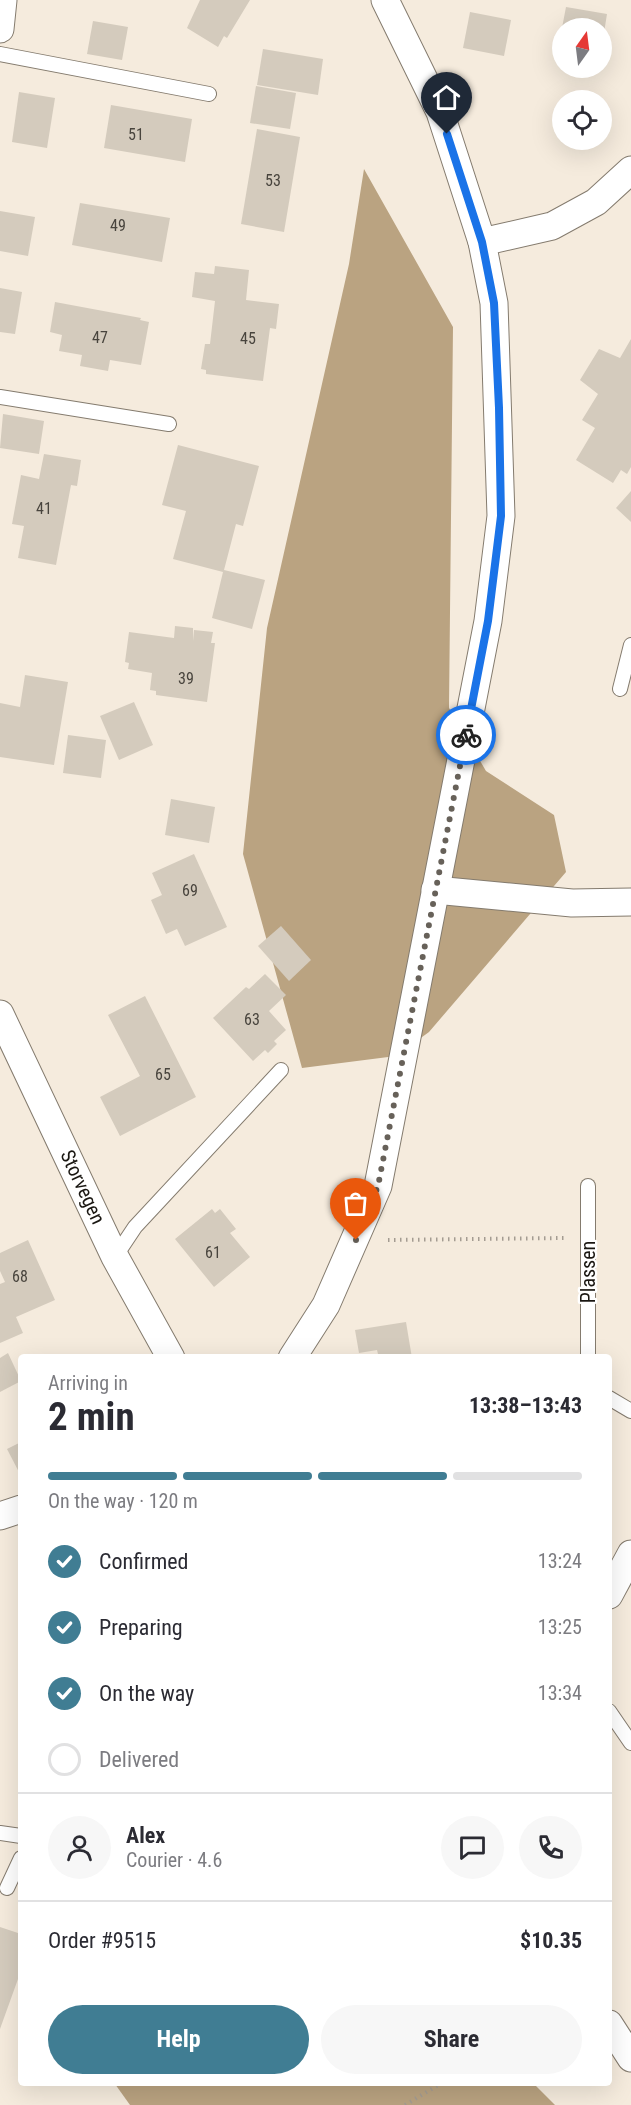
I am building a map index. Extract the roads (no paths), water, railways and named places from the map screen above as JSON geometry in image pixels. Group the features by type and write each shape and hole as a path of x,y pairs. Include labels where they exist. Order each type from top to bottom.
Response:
{"street":[{"path":"0,29 3,0"},
{"path":"295,1354 326,1305 378,1186 488,621 501,516 494,303 482,242 440,112 385,0"},
{"path":"482,242 552,226 596,202 631,170"},
{"path":"435,891 572,903 631,902"},
{"name":"Storvegen","path":"0,1014 115,1257 169,1354"},
{"path":"0,1516 18,1510"},
{"path":"612,1589 631,1554"},
{"path":"619,2029 631,2058"}],"lane":[{"path":"0,54 209,94"},
{"path":"0,397 169,424"},
{"path":"620,690 631,645"},
{"path":"115,1257 135,1227 281,1070"},
{"name":"Plassen","path":"588,1186 588,1354"},
{"path":"612,1400 631,1411"},
{"path":"612,1715 631,1743"},
{"path":"0,1833 18,1836"},
{"path":"6,1888 18,1864"}]}
